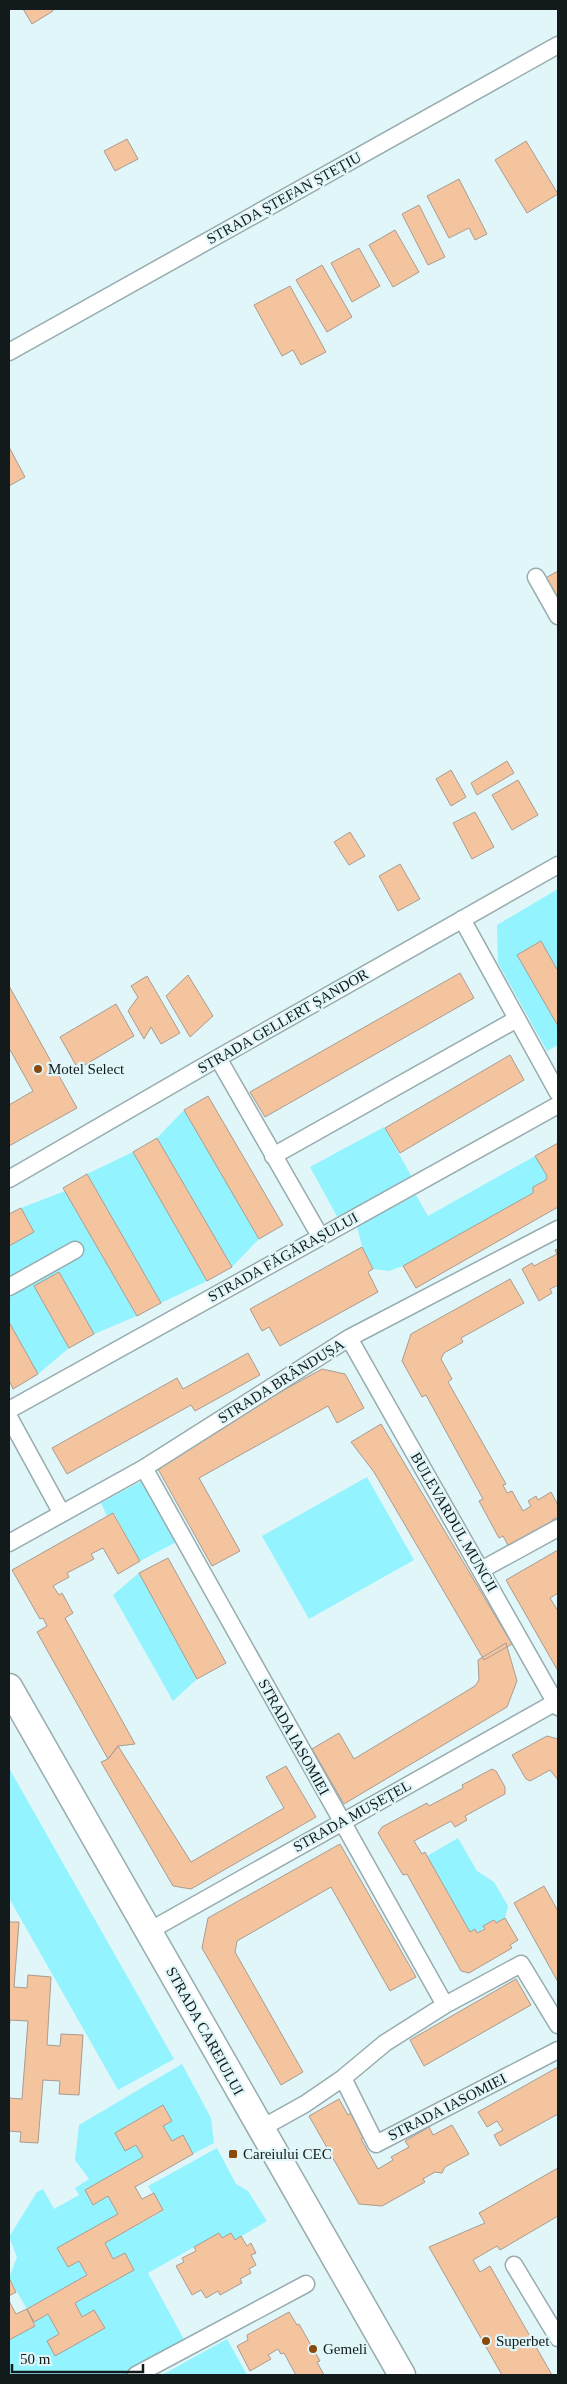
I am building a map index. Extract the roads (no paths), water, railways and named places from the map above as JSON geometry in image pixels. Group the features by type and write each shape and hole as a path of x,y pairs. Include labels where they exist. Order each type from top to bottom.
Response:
{"main road":[{"name":"STRADA CAREIULUI","path":"9,1687 402,2375"}],"street":[{"name":"STRADA ȘTEFAN ȘTEȚIU","path":"9,352 558,45"},
{"path":"536,577 558,616"},
{"name":"STRADA GELLERT ȘANDOR","path":"9,1179 558,865"},
{"path":"462,919 517,1019 556,1083"},
{"path":"273,1156 517,1019"},
{"path":"218,1058 320,1236"},
{"name":"STRADA FĂGĂRAȘULUI","path":"9,1410 558,1105"},
{"name":"STRADA BRÂNDUȘA","path":"9,1543 61,1512 144,1468 349,1338 558,1230"},
{"path":"9,1287 75,1250"},
{"name":"BULEVARDUL MUNCII","path":"349,1338 557,1704"},
{"path":"9,1417 61,1512"},
{"name":"STRADA IASOMIEI","path":"144,1468 446,2005"},
{"path":"481,1570 558,1528"},
{"name":"STRADA MUȘEȚEL","path":"149,1931 557,1704"},
{"path":"260,2129 305,2104 343,2078 385,2042 446,2005 521,1964 558,2025"},
{"name":"STRADA IASOMIEI","path":"343,2078 376,2144 558,2050"},
{"path":"514,2265 558,2338"},
{"path":"136,2375 306,2284"}],"place":[{"name":"Motel Select","path":"38,1069"},
{"name":"Careiului CEC","path":"233,2154"},
{"name":"Superbet","path":"486,2341"},
{"name":"Gemeli","path":"313,2349"}]}
